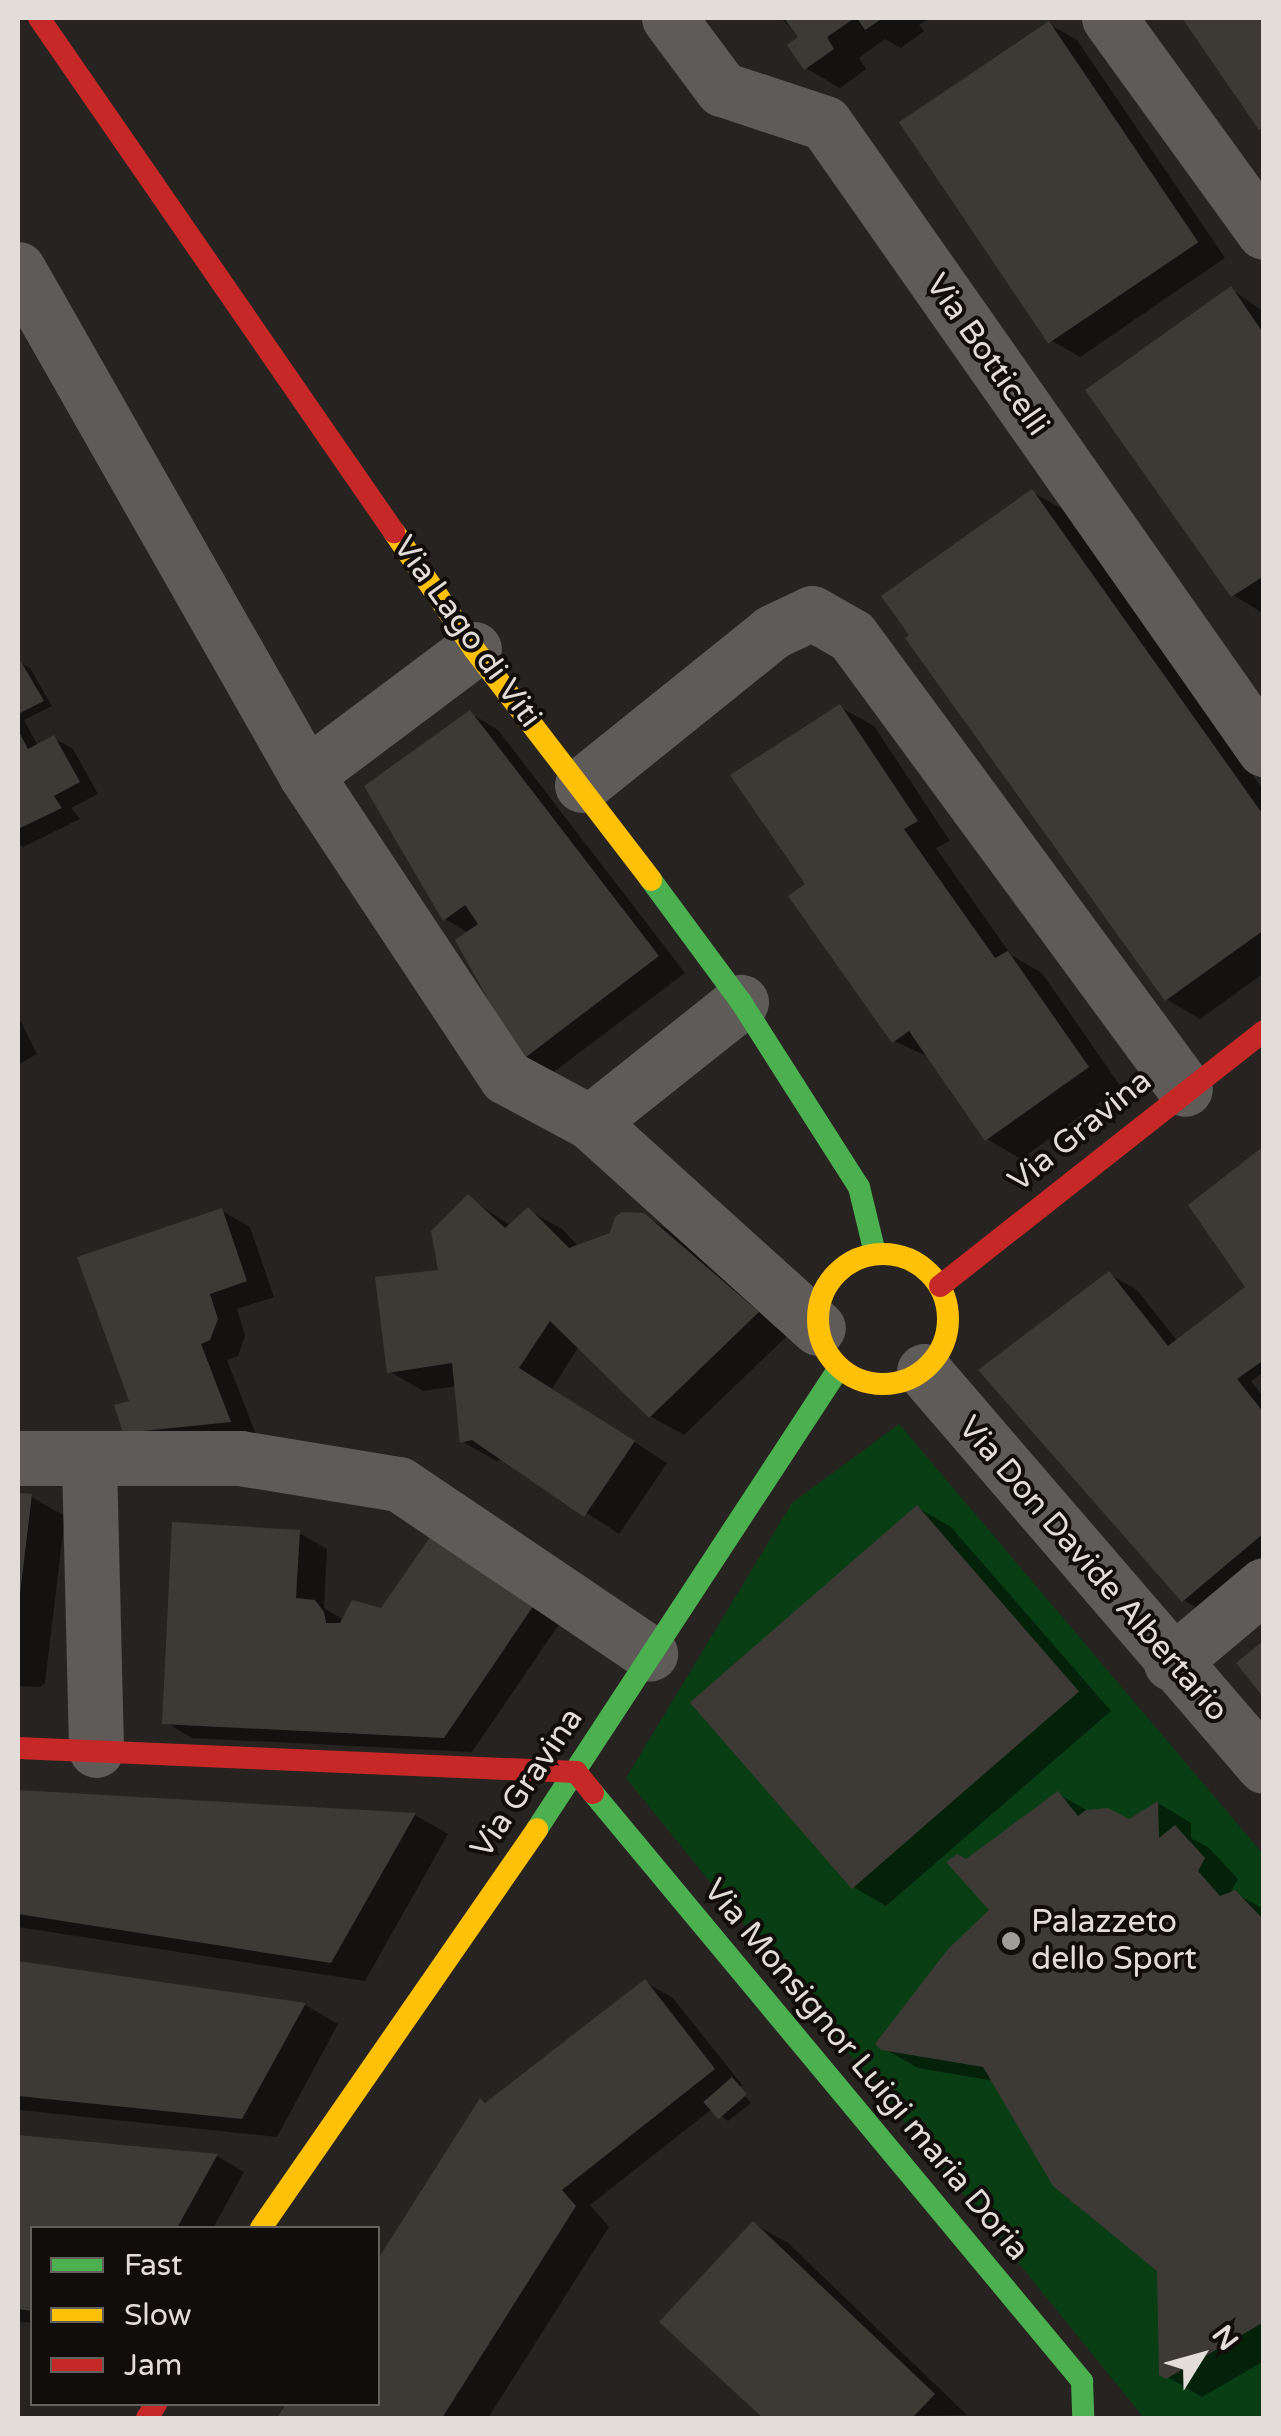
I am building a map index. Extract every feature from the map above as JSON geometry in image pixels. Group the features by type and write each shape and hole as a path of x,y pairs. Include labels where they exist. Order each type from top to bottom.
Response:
{"street":[{"name":"Via Lago di Viti","path":"39,18 474,650 582,786 741,1002 859,1187 875,1253"},
{"name":"Via Botticelli","path":"668,18 722,88 824,123 1264,749"},
{"path":"1109,18 1264,232"},
{"path":"18,269 306,775 506,1077 590,1122 828,1348 866,1382 888,1385 924,1371 944,1345 947,1332 949,1319 940,1286 926,1268 903,1256 875,1253 845,1266 827,1284 819,1306 828,1348"},
{"path":"582,786 772,632 812,612 852,636 1184,1089"},
{"path":"306,775 474,650"},
{"path":"590,1122 741,1002"},
{"name":"Via Gravina","path":"940,1286 1184,1089 1264,1031"},
{"name":"Via Gravina","path":"262,2226 576,1772 828,1348"},
{"name":"Via Don Davide Albertario","path":"924,1371 1171,1663 1264,1766"},
{"path":"18,1458 240,1458 399,1484 650,1653"},
{"path":"90,1461 96,1750"},
{"path":"1171,1663 1264,1585"},
{"path":"18,1748 576,1772"},
{"name":"Via Monsignor Luigi maria Doria","path":"576,1772 1082,2381 1083,2418"}],"green space":[{"name":"Palazzeto dello Sport","path":"899,1424 1263,1854 1263,2418 1144,2418 626,1778 792,1503"}],"building":[{"path":"784,18 855,18 827,37 834,49 804,70 787,45 798,37"},
{"path":"857,18 883,18 865,30"},
{"path":"1182,18 1264,18 1264,127 1259,130"},
{"path":"1049,21 1198,242 1048,344 899,122"},
{"path":"1231,286 1264,334 1264,576 1231,597 1085,390"},
{"path":"1032,489 1264,816 1264,930 1165,1001 905,638 909,635 881,596"},
{"path":"18,661 44,701 18,714"},
{"path":"840,704 918,821 904,829 995,958 1008,951 1089,1067 985,1141 909,1031 892,1043 788,896 805,884 730,775"},
{"path":"470,710 659,956 522,1060 455,940 478,924 465,905 443,921 364,786"},
{"path":"18,730 28,749 54,735 80,782 54,796 62,808 18,829"},
{"path":"1264,1146 1264,1360 1237,1379 1264,1413 1264,1533 1182,1602 978,1370 1109,1271 1168,1346 1245,1287 1188,1205"},
{"path":"468,1194 505,1228 528,1207 569,1248 610,1233 615,1217 622,1212 644,1213 759,1312 649,1418 550,1321 519,1368 635,1441 584,1517 472,1440 460,1443 452,1363 387,1373 375,1277 438,1270 431,1231"},
{"path":"222,1208 247,1281 210,1294 218,1319 210,1340 201,1344 231,1422 123,1433 114,1405 129,1401 77,1257"},
{"path":"18,1493 32,1494 20,1594 18,1594"},
{"path":"917,1505 1079,1691 852,1889 690,1702"},
{"path":"172,1522 300,1530 296,1598 315,1600 326,1623 340,1623 352,1600 381,1608 435,1530 538,1599 444,1738 162,1724"},
{"path":"1264,1640 1264,1698 1236,1663"},
{"path":"18,1790 416,1813 331,1963 18,1914"},
{"path":"1058,1791 1078,1816 1086,1810 1108,1808 1129,1819 1158,1801 1159,1838 1175,1825 1205,1858 1198,1871 1220,1896 1235,1890 1264,1920 1264,2322 1166,2379 1159,2375 1157,2271 1053,2186 983,2067 881,2050 875,2044 948,1949 989,1910 946,1862 957,1854 966,1859"},
{"path":"18,1961 306,2003 242,2119 18,2096"},
{"path":"645,1979 715,2069 562,2190 576,2206 442,2418 277,2418 285,2406 380,2406 380,2256 480,2098 485,2103"},
{"path":"732,2077 747,2094 718,2119 703,2102"},
{"path":"18,2135 218,2154 178,2226 30,2226 30,2311 18,2309"},
{"path":"753,2221 935,2394 912,2418 763,2418 659,2322"}],"traffic: fast":[{"path":"651,880 741,1002 859,1187 875,1253"},
{"path":"537,1829 839,1368"},
{"path":"593,1793 1082,2381 1083,2418"}],"traffic: slow":[{"path":"394,532 474,649 651,880"},
{"path":"883,1254 908,1259 929,1273 943,1294 948,1319 943,1344 929,1365 908,1379 883,1384 858,1379 837,1365 823,1344 818,1319 823,1294 837,1273 858,1259 883,1254"},
{"path":"262,2226 537,1829"}],"traffic: jam":[{"path":"39,18 394,532"},
{"path":"940,1286 1264,1031"},
{"path":"18,1748 576,1772 593,1793"},
{"path":"147,2418 155,2406"}],"place":[{"name":"Palazzeto dello Sport","path":"1011,1941"}]}
